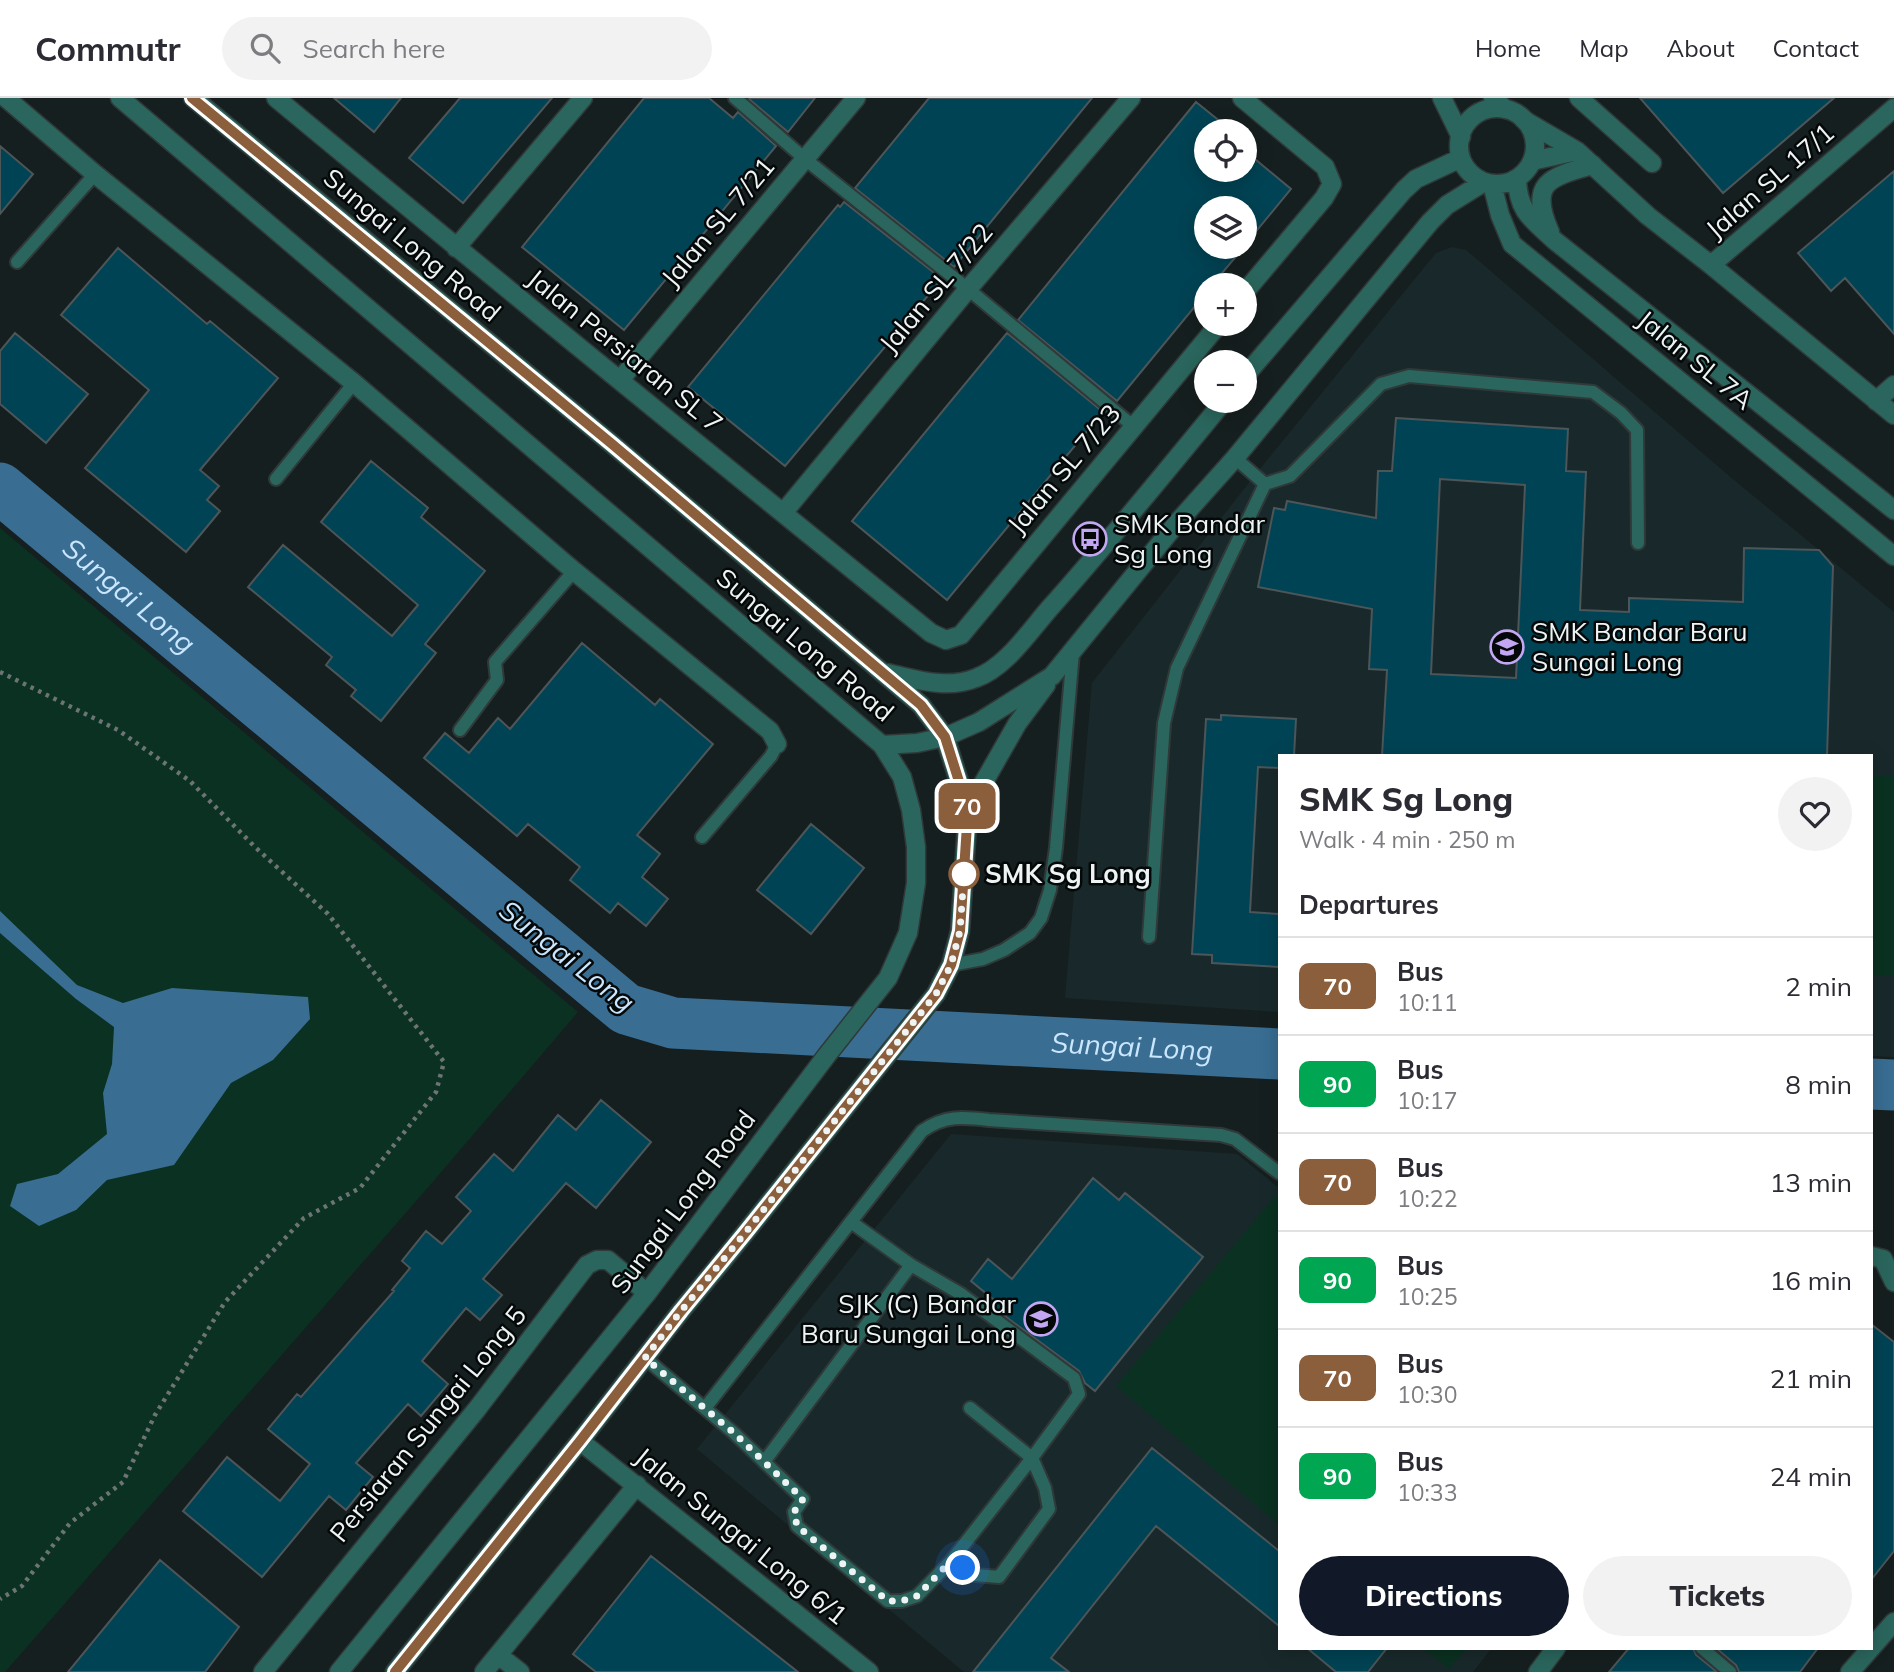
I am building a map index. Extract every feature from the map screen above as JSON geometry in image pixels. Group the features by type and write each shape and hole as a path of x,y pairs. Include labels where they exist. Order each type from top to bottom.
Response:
{"street":[{"path":"6,98 95,174 354,383 574,571 770,731 778,744"},
{"name":"Sungai Long Road","path":"120,98 882,745 902,777 911,810 916,846 916,883 908,933 888,978 648,1293 339,1672"},
{"name":"Sungai Long Road","path":"192,98 612,444 921,705 945,737 968,810 960,931 951,965 936,994 395,1672"},
{"name":"Jalan Persiaran SL 7","path":"276,98 783,513 932,633 946,640"},
{"path":"456,248 583,98"},
{"name":"Jalan SL 7/21","path":"620,380 856,98"},
{"name":"Jalan SL 7/22","path":"783,513 968,289 1131,98"},
{"path":"1242,98 1325,167 1332,184 1324,198 1257,278"},
{"path":"1442,98 1461,136"},
{"path":"1579,98 1652,163"},
{"path":"1524,120 1535,143 1532,160 1526,171 1517,179 1505,184 1488,183 1474,176 1466,168 1459,147 1465,126 1472,117 1499,103 1577,151 1648,216 1894,415"},
{"name":"Jalan SL 17/1","path":"1711,265 1894,108"},
{"path":"1532,160 1577,151"},
{"path":"1257,362 1404,190 1416,179 1461,158"},
{"path":"1554,240 1540,207 1540,197 1554,178 1593,165"},
{"name":"Jalan SL 7A","path":"1517,179 1517,196 1525,212 1554,240 1894,510"},
{"path":"968,810 1017,724 1052,676 1176,524 1235,458 1430,222 1447,205 1488,183"},
{"name":"Jalan SL 7A","path":"1488,183 1512,244 1894,556"},
{"name":"Jalan SL 7/23","path":"946,640 961,635 1209,336"},
{"path":"1876,401 1894,385"},
{"path":"883,672 938,684 958,683 976,678 1002,663 1086,568 1214,413"},
{"path":"882,745 917,743 945,737 979,722 1052,676"},
{"path":"1873,1256 1882,1259 1894,1282"},
{"name":"Persiaran Sungai Long 5","path":"263,1672 477,1409 587,1265 597,1260 608,1260 648,1293"},
{"name":"Jalan Sungai Long 6/1","path":"580,1441 869,1672"},
{"path":"484,1672 637,1485"},
{"path":"1873,1646 1894,1622"},
{"path":"1538,1672 1554,1650"},
{"path":"1850,1672 1869,1650"},
{"path":"498,1655 520,1672"}],"lane":[{"path":"735,98 805,159 1133,426"},
{"path":"17,262 95,174"},
{"path":"1149,937 1164,723 1177,668 1265,484 1290,476 1381,384 1409,376 1593,391 1637,429 1638,543"},
{"path":"276,479 354,383"},
{"path":"1235,458 1265,484"},
{"path":"460,730 497,680 495,662 574,571"},
{"path":"951,965 983,959 1004,950 1030,933 1041,918 1050,890 1056,848 1073,651"},
{"path":"702,837 771,756 778,744"},
{"path":"705,1408 922,1131 935,1122 962,1116 1220,1135 1235,1139 1278,1171"},
{"path":"645,1358 734,1433 803,1499 794,1512 797,1526 888,1601 902,1601 917,1596 951,1561 1079,1394 1074,1377 961,1294 911,1265 850,1222"},
{"path":"764,1462 911,1265"},
{"path":"951,1561 975,1575 999,1577 1049,1509 1045,1488 1032,1458 970,1408"},
{"path":"1704,1650 1730,1672"}],"path":[{"path":"0,672 118,730 190,781 255,847 328,914 444,1062 436,1092 360,1188 304,1218 225,1302 155,1415 123,1482 70,1523 22,1586 0,1599"}],"shaded area":[{"name":"SMK Bandar Baru Sungai Long","path":"1452,247 1466,250 1728,475 1894,612 1894,1057 1873,1056 1873,754 1278,754 1278,1012 1065,998 1092,683 1255,475 1436,253"},
{"name":"SJK (C) Bandar Baru Sungai Long","path":"951,1134 1237,1154 1278,1187 1278,1650 1490,1650 1473,1672 964,1672 697,1449"}],"green space":[{"path":"0,528 578,1012 5,1672 0,1672"},
{"path":"1873,776 1894,776 1894,976 1873,976"},
{"path":"1276,1195 1278,1524 1116,1386"},
{"path":"1425,1650 1465,1650 1449,1669"}],"water":[{"path":"0,911 77,985 123,1003 172,988 308,997 310,1019 273,1060 231,1083 174,1165 107,1180 76,1210 39,1226 10,1206 17,1184 58,1174 107,1134 103,1093 112,1064 114,1027 76,999 0,933"}],"building":[{"path":"334,98 401,98 374,132"},
{"path":"460,98 552,98 463,203 409,158"},
{"path":"644,98 709,98 733,118 738,112 776,146 624,330 522,247"},
{"path":"750,98 815,98 788,132 749,99"},
{"path":"929,98 1092,98 954,267 855,188"},
{"path":"1640,98 1834,98 1723,193"},
{"path":"1196,102 1217,119 1194,119 1194,182 1257,182 1257,161 1291,189 1257,230 1257,196 1194,196 1194,259 1234,259 1222,273 1194,273 1194,308 1117,401 1018,320"},
{"path":"0,146 33,174 0,214"},
{"path":"1894,171 1894,334 1845,278 1831,291 1798,253"},
{"path":"844,202 942,279 785,466 688,387 838,205 840,207"},
{"path":"118,248 207,324 210,321 278,378 200,470 219,486 207,500 220,511 186,552 85,468 149,390 61,315"},
{"path":"15,333 88,394 46,443 0,404 0,351"},
{"path":"1007,333 1103,412 947,600 852,521"},
{"path":"1396,418 1568,429 1566,471 1586,472 1580,610 1629,612 1629,598 1743,602 1744,548 1819,550 1833,566 1827,754 1382,754 1387,670 1369,669 1372,609 1258,587 1274,508 1285,510 1287,501 1376,518 1378,471 1392,471","holes":["1440,479 1525,485 1516,678 1431,674"]},
{"path":"371,461 428,508 421,517 485,571 425,644 436,653 381,721 351,696 356,690 326,665 332,657 248,587 283,545 392,636 418,605 321,522"},
{"path":"582,643 655,705 660,699 713,744 637,835 660,854 642,877 668,899 646,926 618,903 610,913 570,880 580,867 528,824 517,836 424,758 445,733 469,753 498,718 510,729"},
{"path":"1221,715 1296,719 1294,754 1278,754 1278,768 1258,767 1250,912 1278,914 1278,967 1212,963 1212,955 1192,954 1206,719 1221,720"},
{"path":"811,824 864,868 811,934 757,890"},
{"path":"601,1100 651,1142 596,1208 566,1183 483,1279 502,1295 480,1320 466,1308 422,1361 448,1384 421,1416 408,1404 356,1463 373,1477 346,1510 329,1496 262,1577 183,1511 227,1457 280,1501 310,1464 268,1429 297,1394 301,1397 394,1291 392,1290 410,1268 402,1261 426,1231 442,1244 471,1211 456,1197 494,1154 513,1171 558,1115 576,1130"},
{"path":"1093,1178 1119,1200 1125,1193 1203,1257 1095,1391 1085,1383 1079,1371 990,1305 994,1300 971,1281 988,1259 1012,1279"},
{"path":"1873,1326 1894,1342 1894,1551 1873,1577"},
{"path":"1152,1448 1278,1550 1278,1625 1156,1526 1051,1658 1069,1672 973,1672"},
{"path":"651,1556 798,1672 596,1672 573,1654"},
{"path":"160,1560 239,1627 205,1672 68,1672"},
{"path":"1309,1650 1385,1650 1368,1672 1336,1672"},
{"path":"1627,1650 1694,1650 1696,1655 1717,1672 1609,1672"},
{"path":"1718,1650 1816,1650 1800,1672 1739,1672 1736,1665"}],"waterway":[{"name":"Sungai Long","path":"0,488 626,1009 673,1023 1278,1054"},
{"name":"Sungai Long","path":"1873,1084 1894,1085"}],"bus line":[{"name":"70","path":"192,98 612,444 921,705 945,737 968,810 960,931 951,965 936,994 395,1672"}],"place":[{"name":"SMK Bandar Sg Long","path":"1090,539"},
{"name":"SMK Bandar Baru Sungai Long","path":"1507,647"},
{"name":"SMK Sg Long","path":"964,874"},
{"name":"SJK (C) Bandar Baru Sungai Long","path":"1041,1319"}],"route":[{"path":"963,1568 951,1561 917,1596 902,1601 888,1601 797,1526 794,1512 803,1499 734,1433 645,1358 936,994 951,965 960,931 964,874"}]}
